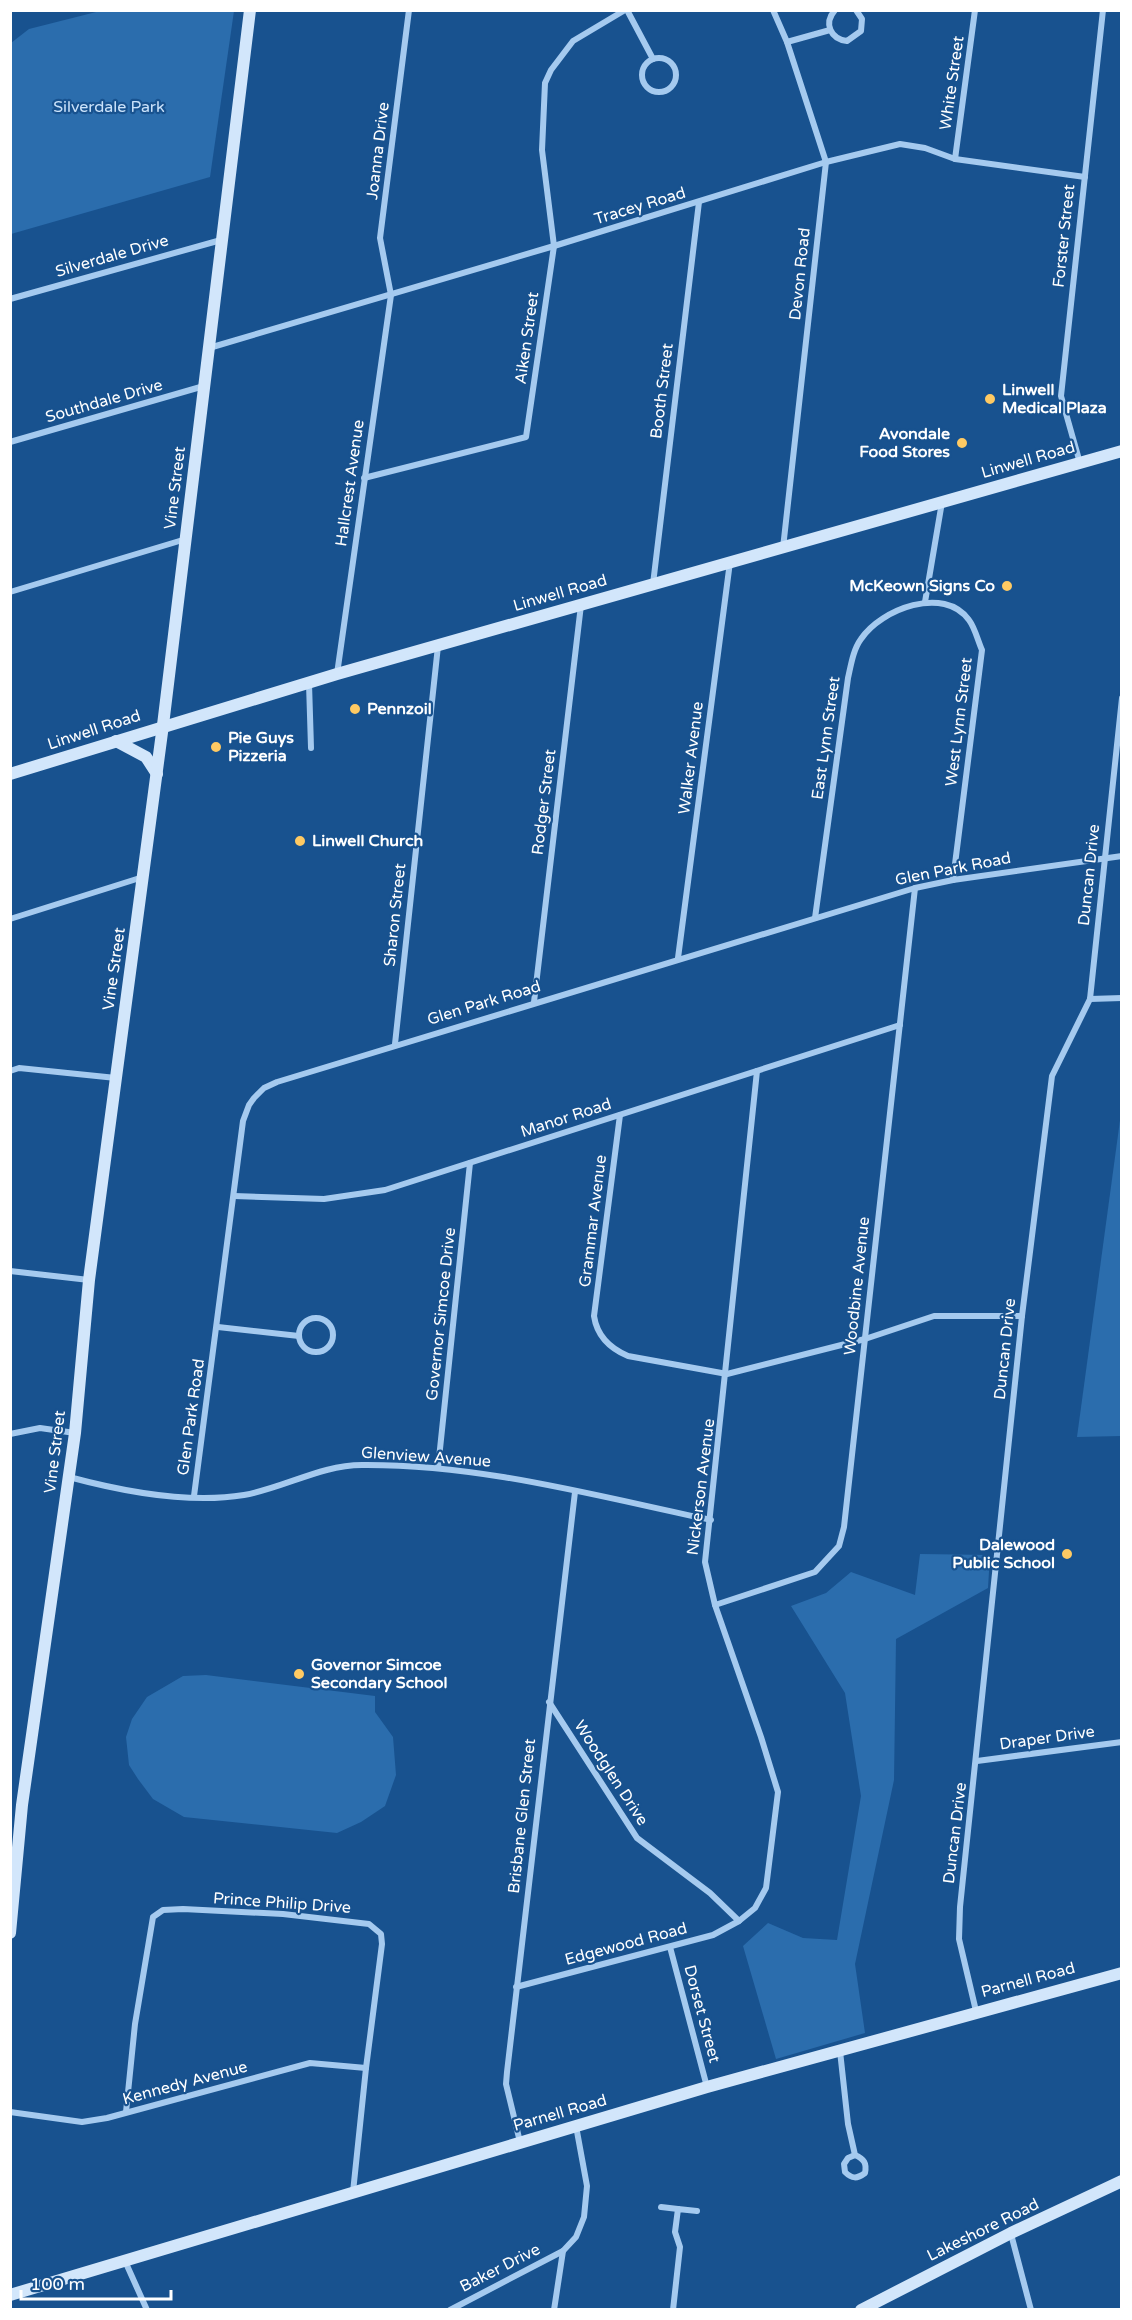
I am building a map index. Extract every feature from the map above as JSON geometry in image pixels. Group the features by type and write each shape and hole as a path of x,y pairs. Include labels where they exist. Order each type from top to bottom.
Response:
{"street":[{"name":"Vine Street","path":"10,1932 19,1806 75,1433 89,1280 157,774 250,10"},
{"name":"Joanna Drive","path":"391,295 380,238 409,10"},
{"path":"626,10 653,59"},
{"name":"Aiken Street","path":"364,478 526,437 554,246 542,150 545,83 550,70 573,41 626,10"},
{"name":"Devon Road","path":"772,10 787,42 826,162 783,549"},
{"path":"836,10 830,18 830,30 839,40 847,41 858,36 863,25 856,10"},
{"name":"White Street","path":"955,159 975,10"},
{"name":"Forster Street","path":"1080,463 1061,396 1103,10"},
{"path":"787,42 830,30"},
{"path":"653,59 669,60 677,72 675,83 664,92 654,91 643,84 642,70 653,59"},
{"name":"Tracey Road","path":"208,348 554,246 826,162 900,144 925,148 955,159 1085,177"},
{"name":"Booth Street","path":"653,584 699,202"},
{"name":"Silverdale Drive","path":"10,299 222,240"},
{"name":"Hallcrest Avenue","path":"337,674 391,295"},
{"name":"Southdale Drive","path":"10,442 204,386"},
{"name":"Linwell Road","path":"10,774 337,674 1122,451"},
{"path":"925,602 942,502"},
{"path":"10,592 186,538"},
{"name":"Walker Avenue","path":"678,958 730,562"},
{"name":"West Lynn Street","path":"925,602 948,603 969,620 982,650 953,880"},
{"name":"East Lynn Street","path":"815,918 846,690 853,656 861,639 872,626 898,611 925,602"},
{"name":"Rodger Street","path":"534,1002 581,604"},
{"name":"Sharon Street","path":"395,1044 438,645"},
{"path":"309,683 311,748"},
{"name":"Duncan Drive","path":"976,2011 959,1939 960,1907 1022,1316 1052,1076 1090,999 1122,698"},
{"path":"116,741 146,757 157,774"},
{"name":"Glen Park Road","path":"194,1496 218,1327 243,1121 249,1105 264,1088 395,1044 915,888 953,880 1122,856"},
{"path":"10,919 143,877"},
{"name":"Woodbine Avenue","path":"714,1605 814,1572 839,1546 844,1527 915,888"},
{"path":"1090,999 1122,998"},
{"name":"Manor Road","path":"234,1196 291,1200 360,1195 385,1190 900,1026"},
{"path":"10,1071 19,1068 116,1078"},
{"name":"Nickerson Avenue","path":"739,1921 755,1908 766,1888 778,1792 714,1605 705,1562 727,1374 757,1071"},
{"name":"Grammar Avenue","path":"620,1115 594,1316 596,1330 614,1350 628,1356 727,1374"},
{"name":"Governor Simcoe Drive","path":"438,1468 470,1163"},
{"path":"10,1271 89,1280"},
{"path":"727,1374 865,1339 934,1316 1022,1316"},
{"path":"314,1319 324,1321 333,1334 326,1349 316,1352 305,1348 299,1336 305,1323 314,1319"},
{"path":"218,1327 299,1336"},
{"path":"10,1434 40,1428 75,1433"},
{"name":"Glenview Avenue","path":"69,1477 139,1491 194,1496 246,1494 300,1477 359,1465 438,1468 483,1473 711,1520"},
{"name":"Brisbane Glen Street","path":"520,2142 506,2084 575,1492"},
{"name":"Woodglen Drive","path":"549,1702 637,1839 710,1893 739,1921"},
{"name":"Draper Drive","path":"977,1761 1122,1742"},
{"name":"Prince Philip Drive","path":"126,2112 149,1930 153,1917 163,1910 283,1914 369,1924 381,1934 382,1944 353,2192"},
{"name":"Edgewood Road","path":"516,1987 713,1935 739,1921"},
{"name":"Dorset Street","path":"670,1947 707,2088"},
{"name":"Parnell Road","path":"10,2295 520,2142 976,2011 1122,1972"},
{"path":"840,2051 848,2124 855,2156"},
{"name":"Kennedy Avenue","path":"10,2112 82,2122 310,2063 366,2068"},
{"path":"554,2310 563,2251 576,2237 584,2217 587,2186 576,2126"},
{"name":"Lakeshore Road","path":"861,2310 1011,2233 1122,2181"},
{"path":"660,2206 698,2211"},
{"path":"673,2310 680,2247 675,2232 678,2209"},
{"path":"1011,2233 1031,2310"},
{"name":"Baker Drive","path":"450,2310 563,2251"},
{"path":"125,2260 147,2310"}],"green space":[{"name":"Silverdale Park","path":"104,10 234,11 210,177 11,234 11,43 29,29"},
{"path":"1121,1113 1121,1436 1077,1437"},
{"path":"920,1554 990,1555 988,1588 896,1639 894,1780 855,1964 865,2033 776,2059 743,1946 768,1923 803,1938 837,1940 861,1796 845,1693 791,1606 826,1593 851,1572 915,1595"},
{"path":"206,1675 375,1696 375,1712 393,1737 396,1775 385,1806 361,1822 337,1833 184,1817 153,1799 129,1765 126,1737 132,1719 147,1697 183,1676"}],"place":[{"name":"Linwell Medical Plaza","path":"990,399"},
{"name":"Avondale Food Stores","path":"962,443"},
{"name":"McKeown Signs Co","path":"1007,586"},
{"name":"Pennzoil","path":"355,709"},
{"name":"Pie Guys Pizzeria","path":"216,747"},
{"name":"Linwell Church","path":"300,841"},
{"name":"Dalewood Public School","path":"1067,1554"},
{"name":"Governor Simcoe Secondary School","path":"299,1674"}]}
